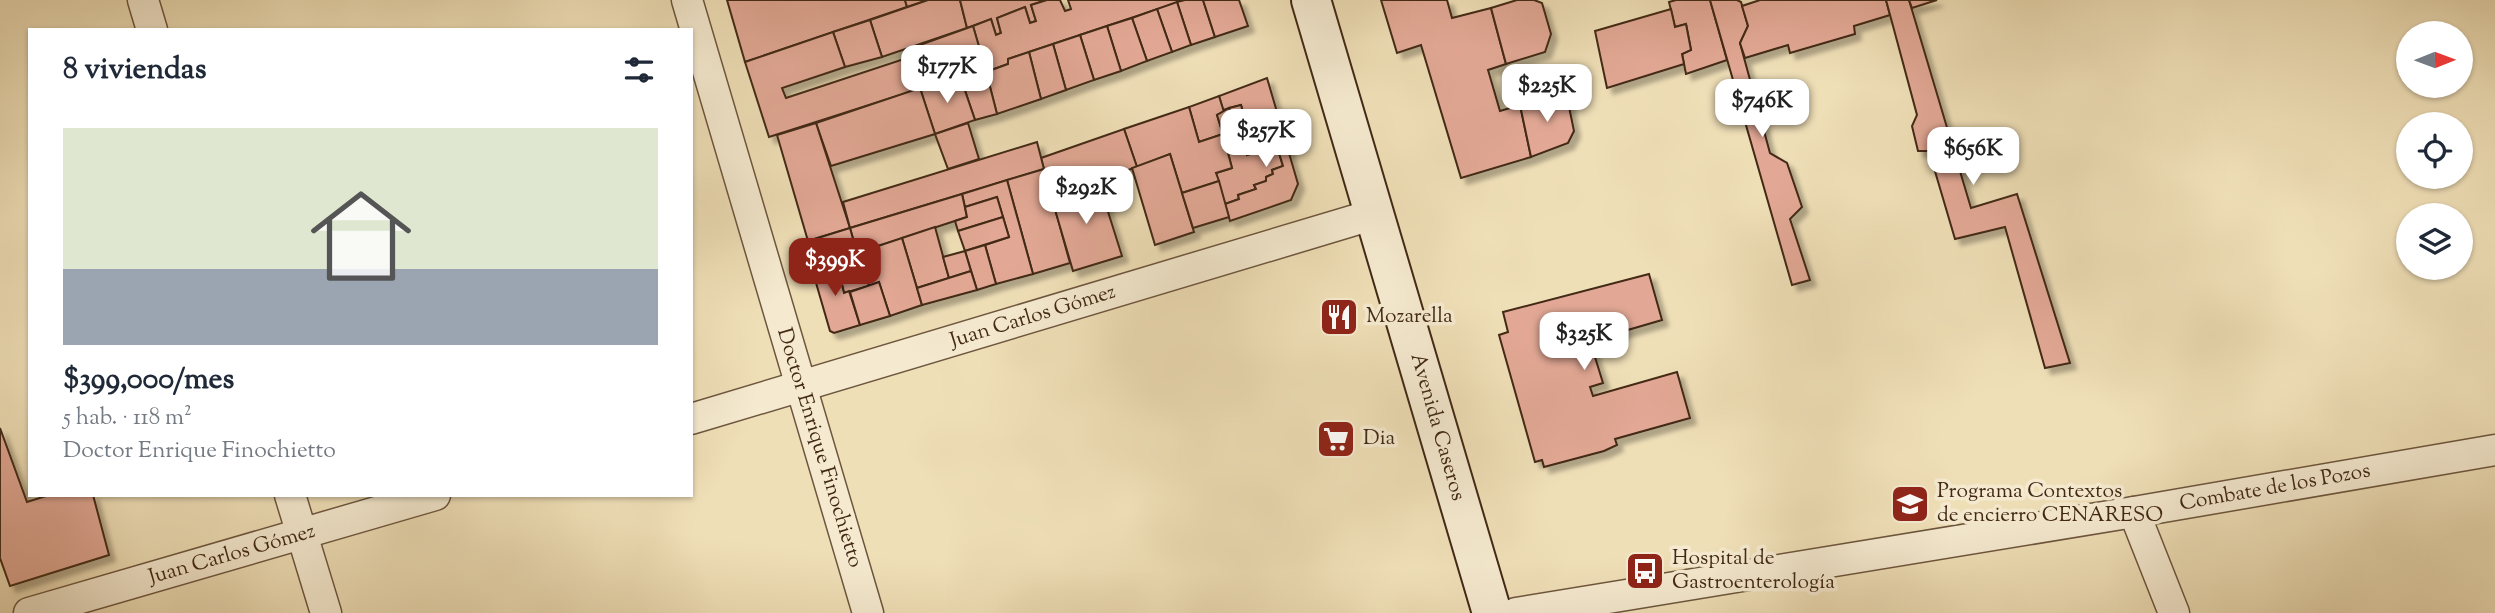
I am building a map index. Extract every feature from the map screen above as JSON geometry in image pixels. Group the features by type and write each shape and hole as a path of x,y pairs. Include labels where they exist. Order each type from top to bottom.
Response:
{"main road":[{"name":"Avenida Caseros","path":"1311,0 1492,613"}],"street":[{"path":"144,0 151,28"},
{"name":"Doctor Enrique Finochietto","path":"687,0 868,613"},
{"name":"Juan Carlos Gómez","path":"693,418 1375,214"},
{"name":"Combate de los Pozos","path":"1516,613 2495,450"},
{"path":"291,497 326,613"},
{"name":"Juan Carlos Gómez","path":"29,613 428,497"},
{"path":"2134,512 2174,613"}],"building":[{"path":"727,0 905,0 907,7 745,62"},
{"path":"905,0 928,0 907,7"},
{"path":"928,0 960,0 967,28 882,57 870,20"},
{"path":"960,0 1047,0 1031,5 1036,21 1030,23 1025,7 997,18 1001,33 996,35 991,19 967,28"},
{"path":"1047,0 1060,0 1065,11 1071,9 1068,0 1185,0 1008,59 1008,64 986,72 973,26 991,19 996,35 1001,33 997,18 1025,7 1030,23 1036,21 1031,5"},
{"path":"1203,0 1215,37 1191,45 1177,2"},
{"path":"1203,0 1239,0 1248,26 1215,37"},
{"path":"1381,0 1447,0 1452,18 1491,8 1506,64 1488,70 1500,111 1520,105 1531,157 1461,178 1421,45 1397,53"},
{"path":"1517,0 1542,3 1551,34 1545,52 1506,64 1491,8"},
{"path":"1710,0 1727,60 1686,74 1682,54 1691,50 1686,24 1675,27 1669,2"},
{"path":"1710,0 1741,2 1748,26 1740,43 1770,153 1787,163 1802,207 1790,219 1810,280 1792,285"},
{"path":"1760,0 1886,0 1890,15 1854,26 1855,34 1790,53 1788,45 1745,58 1740,43 1748,26 1742,6"},
{"path":"1886,0 1909,0 1971,208 2017,194 2070,363 2045,368 2005,227 1955,239 1929,151 1918,151 1912,126 1917,115"},
{"path":"1909,0 1937,0 1912,8"},
{"path":"1177,2 1191,45 1172,52 1157,9"},
{"path":"1157,9 1172,52 1147,61 1132,18"},
{"path":"1671,9 1675,27 1686,24 1691,50 1682,54 1684,64 1607,88 1595,31"},
{"path":"1132,18 1147,61 1121,71 1107,26"},
{"path":"870,20 882,57 845,67 833,32"},
{"path":"973,26 985,67 960,76 953,53 921,63 917,46"},
{"path":"1107,26 1121,71 1094,80 1080,35"},
{"path":"833,32 845,67 782,88 786,98 913,56 917,70 955,58 960,76 769,137 745,62"},
{"path":"1080,35 1094,80 1066,90 1053,44"},
{"path":"1053,44 1066,90 1041,99 1029,52"},
{"path":"1029,52 1041,99 997,114 986,72 1008,64 1008,59"},
{"path":"985,67 997,114 975,120 960,76"},
{"path":"960,76 975,120 935,134 920,88"},
{"path":"1267,78 1277,112 1246,123 1241,105 1223,110 1219,96"},
{"path":"920,88 935,134 831,166 816,123"},
{"path":"1555,95 1568,102 1574,131 1568,143 1531,157 1520,105"},
{"path":"1219,96 1224,112 1217,115 1223,134 1199,142 1189,107"},
{"path":"1241,105 1246,123 1239,128 1247,155 1266,149 1267,153 1278,150 1283,166 1272,170 1273,174 1266,177 1266,181 1254,185 1256,189 1238,195 1239,199 1225,204 1216,173 1232,168 1223,134 1236,129 1229,108"},
{"path":"1189,107 1199,142 1223,134 1232,168 1216,173 1219,181 1182,193 1170,154 1137,167 1124,129"},
{"path":"1229,108 1236,129 1223,134 1217,115"},
{"path":"1277,112 1298,184 1291,200 1230,221 1225,204 1239,199 1238,195 1256,189 1254,185 1266,181 1266,177 1273,174 1272,170 1283,166 1278,150 1267,153 1266,149 1247,155 1239,128"},
{"path":"816,123 850,228 808,241 777,135"},
{"path":"968,123 979,159 948,169 935,134"},
{"path":"1124,129 1137,167 1051,196 1041,158"},
{"path":"1037,142 1044,169 850,228 843,202"},
{"path":"1170,154 1194,232 1155,245 1132,168"},
{"path":"1044,169 1070,263 1033,274 1007,180"},
{"path":"1007,180 1033,274 996,284 985,245 1009,237 997,197 965,207 962,194"},
{"path":"1098,180 1122,256 1073,271 1051,196"},
{"path":"1219,181 1229,217 1193,228 1182,193"},
{"path":"962,194 967,217 857,253 850,228"},
{"path":"997,197 1003,217 958,231 955,221 967,217 965,207"},
{"path":"1003,217 1009,237 965,251 958,231"},
{"path":"935,227 949,278 917,288 902,238"},
{"path":"850,228 857,253 815,267 808,241"},
{"path":"902,238 922,305 890,316 879,282 869,286 860,252"},
{"path":"985,245 996,284 977,290 965,251"},
{"path":"965,251 971,271 949,278 943,257"},
{"path":"860,252 869,286 844,293 836,260"},
{"path":"836,260 844,293 849,291 860,325 834,333 830,331 814,276 815,267"},
{"path":"971,271 977,290 922,305 917,288"},
{"path":"1649,274 1662,320 1590,341 1603,383 1590,387 1593,396 1677,372 1690,418 1615,439 1617,445 1604,451 1544,467 1542,460 1535,462 1499,335 1508,332 1503,312"},
{"path":"879,282 890,316 860,325 850,292"},
{"path":"0,428 27,502 43,497 94,497 109,555 10,586 0,558"}],"place":[{"name":"Mozarella","path":"1339,317"},
{"name":"Dia","path":"1336,439"},
{"name":"Programa Contextos de encierro CENARESO","path":"1910,504"},
{"name":"Hospital de Gastroenterología","path":"1645,571"}]}
